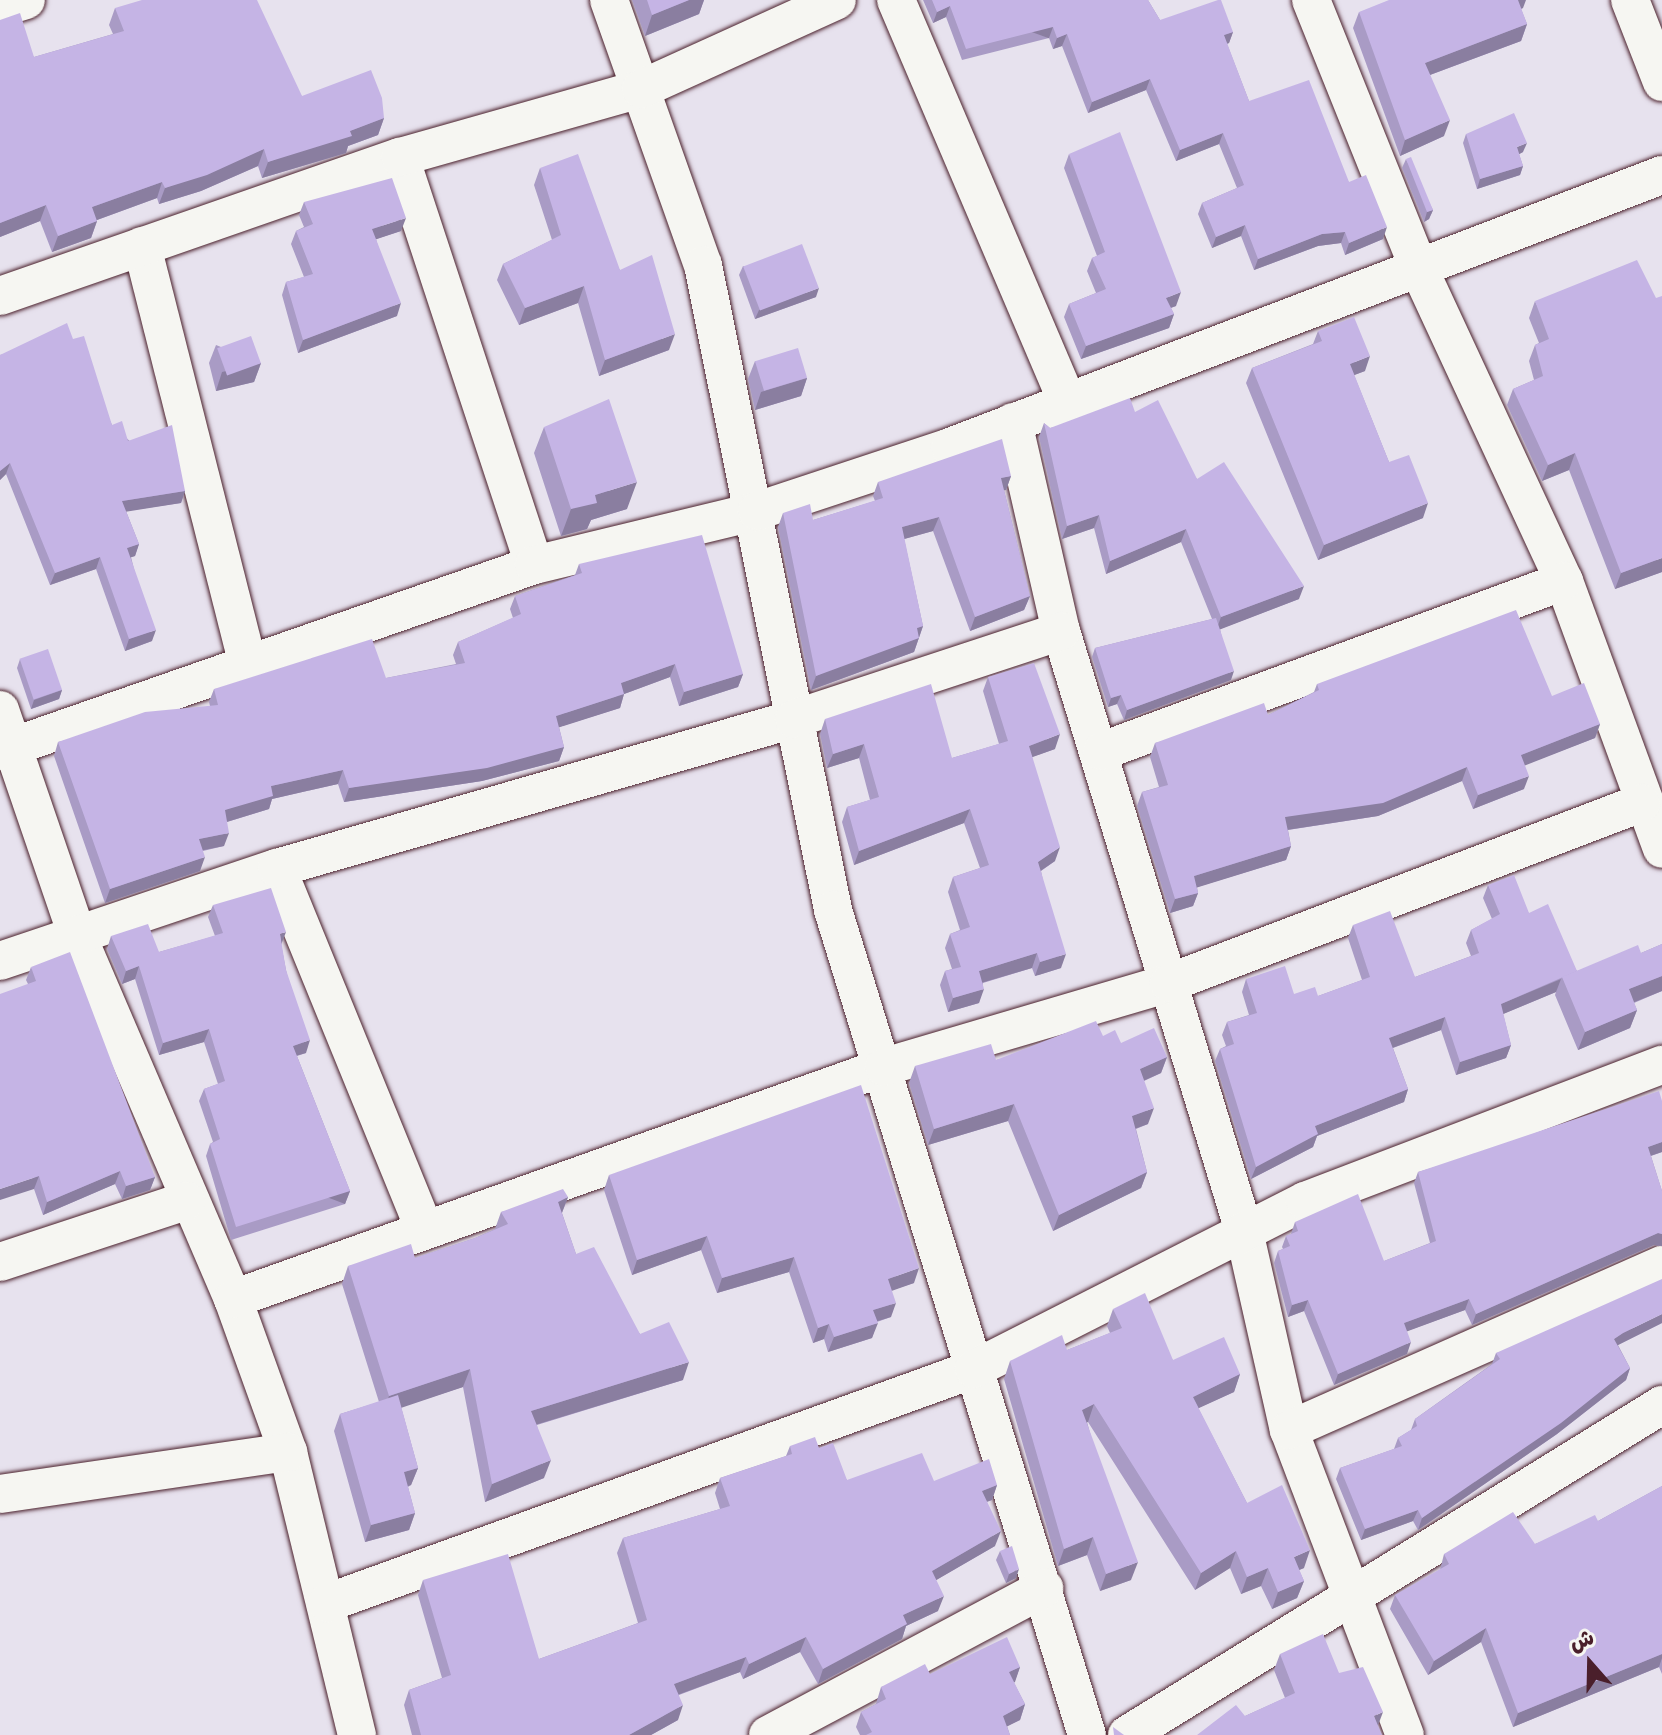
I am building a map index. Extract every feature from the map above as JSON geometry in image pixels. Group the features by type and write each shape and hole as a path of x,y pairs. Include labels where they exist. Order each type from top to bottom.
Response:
{"street":[{"path":"0,8 26,0"},
{"path":"609,0 703,265 757,511 794,719 833,910 884,1067 1087,1735"},
{"path":"0,296 400,157 641,89 837,0"},
{"path":"896,0 1069,405"},
{"path":"1311,0 1420,271 1564,581 1641,803 1662,849"},
{"path":"1630,0 1662,82"},
{"path":"400,157 534,565"},
{"path":"7,749 534,565 757,511 1069,405 1662,175"},
{"path":"142,246 248,664"},
{"path":"1013,422 1061,631 1102,751 1244,1231 1289,1430 1405,1735"},
{"path":"1102,751 1564,581"},
{"path":"0,961 277,868 794,719 1061,631"},
{"path":"0,710 7,749 77,935 186,1201 233,1299 288,1452 357,1735"},
{"path":"233,1299 884,1067 1169,983 1641,803"},
{"path":"277,868 425,1230"},
{"path":"327,1603 974,1369 1305,1201 1662,1065"},
{"path":"0,1262 186,1201"},
{"path":"1289,1430 1662,1265"},
{"path":"1127,1735 1662,1405"},
{"path":"0,1494 288,1452"},
{"path":"768,1735 1044,1588"}],"building":[{"path":"142,0 257,0 302,96 371,70 382,98 384,118 350,131 352,136 268,162 264,149 207,175 165,188 162,182 92,207 97,221 58,236 46,205 0,223 0,20 20,13 34,57 124,31 115,8"},
{"path":"647,0 689,0 652,15"},
{"path":"932,0 1148,0 1160,20 1221,0 1233,32 1224,35 1249,101 1309,80 1349,182 1366,175 1387,227 1349,243 1345,232 1322,234 1258,259 1245,225 1216,237 1202,203 1244,185 1223,133 1180,150 1150,79 1092,102 1067,34 1057,38 1053,27 966,49 950,6 937,12"},
{"path":"1389,0 1518,0 1527,24 1425,63 1450,120 1405,140 1359,12"},
{"path":"1514,113 1527,143 1517,147 1523,166 1480,179 1466,134"},
{"path":"1120,132 1181,292 1166,298 1174,314 1086,346 1069,304 1106,289 1092,258 1105,252 1069,154"},
{"path":"578,154 620,270 652,255 675,334 605,360 584,286 525,308 503,264 561,235 540,168"},
{"path":"1411,157 1433,210 1427,212 1406,159"},
{"path":"392,178 406,218 372,229 401,303 303,340 286,282 313,274 296,231 313,224 304,202"},
{"path":"802,244 819,288 760,310 743,267"},
{"path":"1637,260 1656,298 1662,296 1662,558 1621,573 1575,453 1548,465 1513,389 1543,376 1535,345 1549,339 1535,301"},
{"path":"1354,317 1370,356 1350,364 1389,462 1409,455 1428,503 1324,545 1252,368 1322,341 1318,331"},
{"path":"67,323 73,339 84,336 112,425 122,421 128,441 172,425 185,491 122,501 139,544 127,548 156,630 129,639 100,557 55,573 10,463 0,471 0,355"},
{"path":"251,336 261,363 227,376 217,348"},
{"path":"798,348 807,378 764,391 755,361"},
{"path":"1130,398 1135,412 1158,400 1197,479 1224,462 1304,586 1221,617 1186,529 1110,561 1099,515 1067,526 1044,423 1050,428"},
{"path":"609,399 637,482 595,495 597,503 571,509 544,427"},
{"path":"1002,439 1011,476 1001,478 1030,596 975,617 939,517 902,527 923,626 917,628 919,638 816,676 783,513 810,504 813,520 883,498 878,482"},
{"path":"702,535 743,674 684,692 675,664 621,683 624,694 556,716 564,747 487,768 349,788 343,770 271,786 273,796 225,810 229,833 199,839 205,857 110,889 58,742 145,712 218,705 214,689 372,639 386,678 465,663 458,642 521,614 515,596 582,573 579,564"},
{"path":"1516,610 1552,696 1584,683 1600,724 1521,755 1529,776 1478,795 1467,767 1383,803 1285,817 1291,846 1194,876 1198,893 1175,899 1142,792 1168,785 1155,743 1264,703 1268,715 1319,690 1317,684"},
{"path":"1216,618 1234,671 1127,710 1121,695 1111,698 1095,648"},
{"path":"48,649 62,690 34,699 20,659"},
{"path":"1034,663 1060,734 1029,746 1060,847 1038,862 1066,954 1040,962 1037,953 979,971 984,989 953,998 945,971 961,967 950,934 970,927 953,877 989,865 970,809 859,851 847,807 879,797 864,744 833,754 825,719 931,684 952,758 1008,741 988,677"},
{"path":"1514,875 1529,913 1548,904 1577,971 1501,1004 1511,1045 1460,1062 1445,1017 1389,1038 1408,1089 1315,1126 1318,1134 1256,1167 1220,1049 1234,1044 1227,1022 1257,1013 1246,979 1285,966 1294,994 1315,987 1318,996 1370,977 1353,925 1390,911 1415,977 1479,953 1471,930 1500,914 1488,885"},
{"path":"271,888 286,932 280,934 286,970 310,1040 293,1046 350,1191 236,1227 210,1144 220,1139 204,1089 225,1081 209,1029 163,1043 139,966 126,971 111,936 148,924 159,952 223,933 213,905"},
{"path":"1662,944 1662,976 1629,989 1637,1010 1585,1032 1562,977 1638,945 1641,953"},
{"path":"70,952 155,1177 126,1186 120,1171 47,1202 39,1176 0,1189 0,994 36,981 31,967"},
{"path":"1096,1021 1103,1036 1115,1030 1121,1043 1154,1028 1167,1057 1140,1069 1154,1108 1132,1116 1147,1172 1059,1215 1014,1104 934,1129 915,1066 991,1044 996,1060"},
{"path":"861,1085 919,1268 888,1279 896,1303 873,1310 878,1323 834,1337 829,1324 818,1328 794,1257 722,1278 707,1236 637,1260 609,1175"},
{"path":"1659,1091 1662,1101 1662,1142 1648,1147 1662,1191 1662,1234 1658,1233 1476,1314 1469,1299 1404,1323 1411,1342 1338,1374 1308,1300 1292,1305 1278,1251 1290,1246 1286,1236 1298,1231 1295,1222 1358,1194 1384,1261 1436,1241 1418,1172"},
{"path":"563,1189 568,1197 558,1202 576,1254 594,1247 640,1334 669,1322 689,1362 531,1411 551,1460 492,1484 470,1369 389,1396 348,1266 411,1244 415,1258 475,1238 508,1224 501,1212"},
{"path":"1662,1279 1662,1314 1614,1339 1630,1368 1561,1423 1422,1518 1418,1510 1365,1529 1340,1468 1402,1446 1398,1438 1417,1426 1415,1419 1500,1359 1496,1353"},
{"path":"1145,1293 1173,1360 1224,1337 1240,1374 1193,1397 1247,1503 1282,1485 1310,1550 1294,1557 1304,1581 1278,1592 1268,1568 1247,1577 1236,1551 1201,1573 1094,1404 1082,1410 1138,1562 1106,1574 1093,1537 1064,1549 1010,1361 1062,1335 1067,1350 1122,1328 1113,1309"},
{"path":"398,1395 418,1468 404,1472 415,1513 371,1525 340,1414"},
{"path":"815,1437 819,1448 833,1443 847,1480 922,1453 934,1481 989,1459 997,1485 982,1491 1001,1531 932,1571 944,1596 903,1615 907,1624 823,1669 806,1637 749,1664 746,1657 674,1684 683,1705 629,1735 421,1735 409,1690 451,1675 423,1580 508,1554 539,1659 647,1620 623,1538 730,1506 720,1478 792,1454 790,1446"},
{"path":"1662,1486 1662,1654 1518,1713 1486,1628 1434,1661 1395,1595 1449,1564 1444,1554 1513,1512 1535,1544 1595,1515 1598,1521"},
{"path":"1012,1546 1019,1569 1009,1574 1000,1551"},
{"path":"1323,1634 1339,1673 1363,1667 1383,1712 1374,1716 1382,1735 1197,1735 1236,1705 1245,1716 1295,1693 1280,1654"},
{"path":"1007,1637 1020,1667 1009,1672 1025,1704 1003,1716 1010,1735 866,1735 872,1732 861,1712 886,1699 881,1687 925,1664 930,1674"}]}
